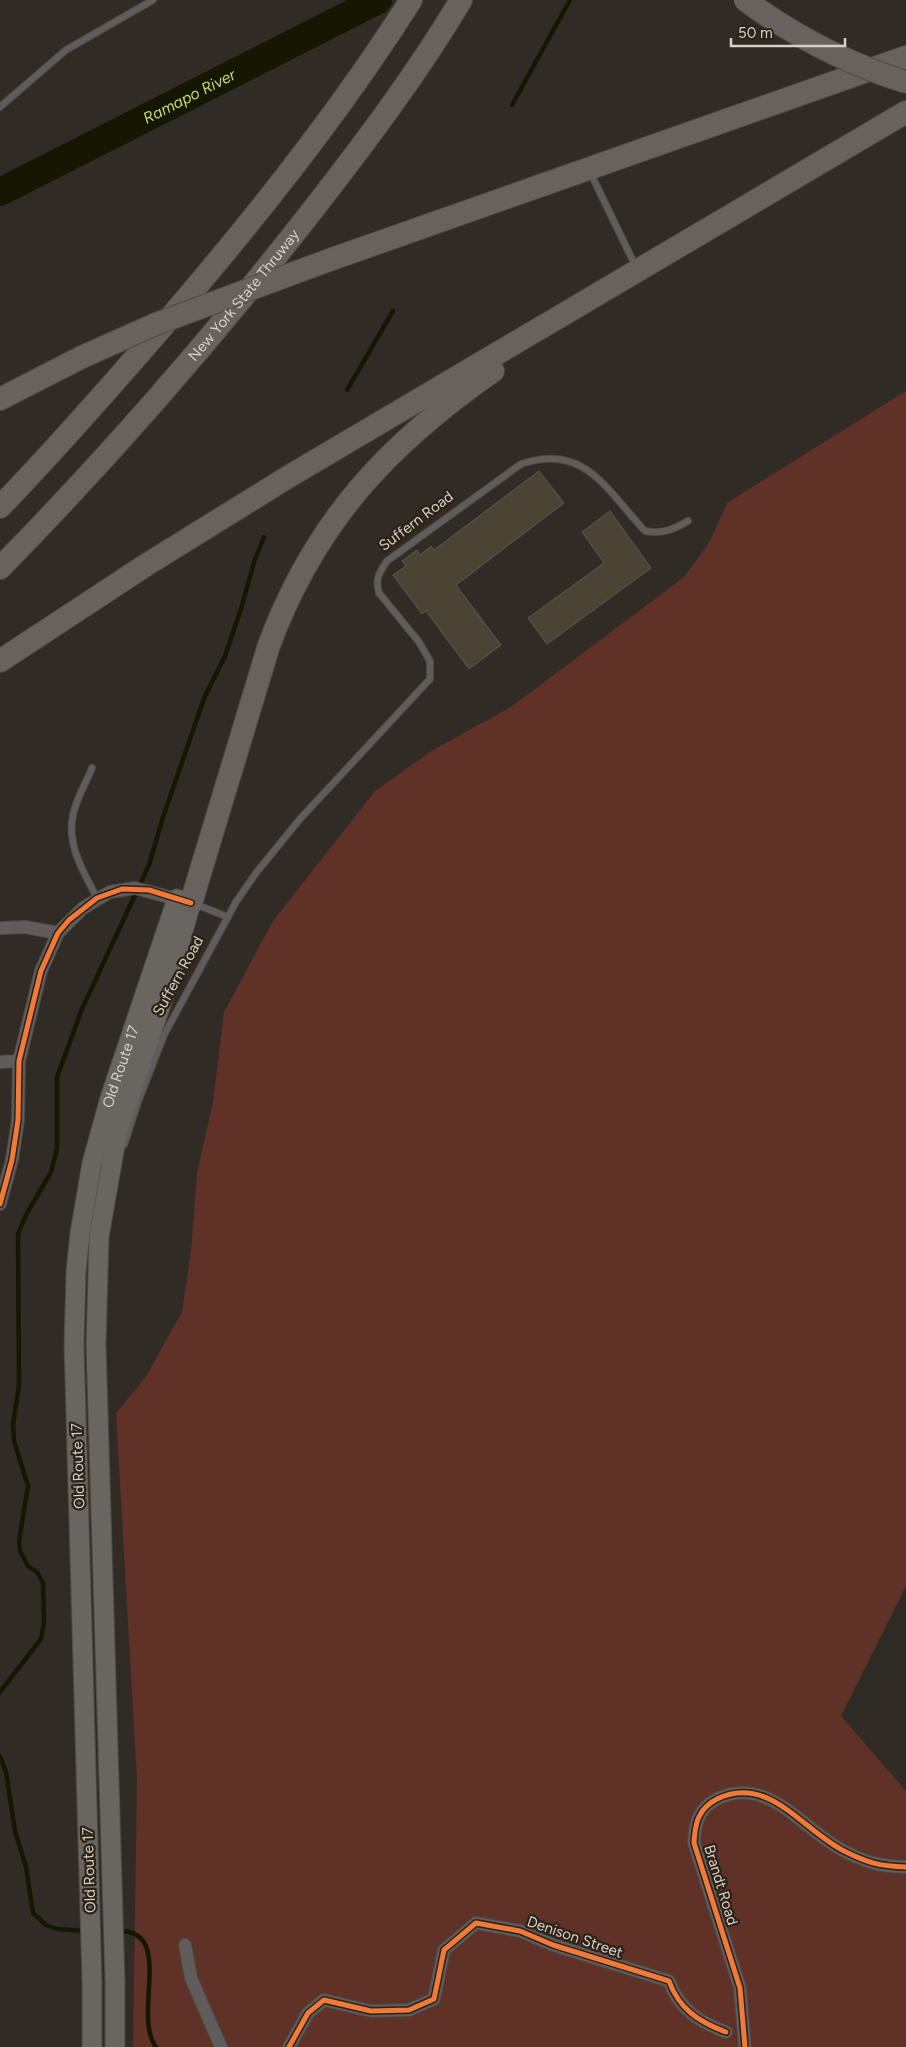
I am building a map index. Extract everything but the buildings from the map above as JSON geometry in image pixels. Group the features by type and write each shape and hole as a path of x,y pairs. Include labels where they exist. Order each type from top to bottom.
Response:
{"highway":[{"path":"0,507 86,414 198,286 266,202 348,94 411,0"},
{"name":"New York State Thruway","path":"0,568 118,443 230,313 358,151 432,47 462,0"},
{"path":"745,0 787,29 821,47 864,68 906,82"},
{"path":"0,399 82,356 156,324 332,259 906,57"},
{"path":"0,661 146,565 288,477 906,112"},
{"path":"184,901 269,645 294,584 324,532 368,477 438,412 638,270"}],"main road":[{"name":"Old Route 17","path":"115,2047 114,1941 96,1309 99,1237 117,1134 168,981 184,901"},
{"name":"Old Route 17","path":"92,2047 91,1921 74,1345 76,1272 85,1199 100,1130 184,901"}],"street":[{"path":"0,1204 12,1160 18,1120 20,1061 41,971 58,933 70,920 97,898 110,892 135,888 149,890 184,901"},
{"path":"0,928 25,928 58,933"},
{"path":"0,1062 20,1061"},
{"name":"Brandt Road","path":"745,2047 740,1988 694,1843 695,1822 710,1802 731,1792 752,1791 784,1806 812,1830 842,1850 877,1866 906,1867"},
{"name":"Denison Street","path":"289,2047 308,2013 324,2000 371,2011 409,2010 434,1998 444,1950 476,1923 520,1931 553,1945 669,1981 673,1992 692,2016 707,2025 726,2032"},
{"path":"185,1945 190,1978 221,2047"}],"lane":[{"path":"0,107 66,50 153,0"},
{"path":"588,169 638,270"},
{"name":"Suffern Road","path":"96,1309 105,1231 126,1136 164,1036 228,917 256,873 300,819 430,679 430,661 419,642 380,593 376,585 378,574 387,561 521,464 540,458 567,459 595,475 646,531 660,533 688,521"},
{"path":"92,768 73,815 72,839 78,858 97,898"},
{"path":"184,901 228,917"}],"shaded area":[{"path":"906,391 906,1586 841,1716 906,1791 906,2047 133,2047 137,1780 116,1413 145,1378 182,1312 191,1251 197,1173 213,1102 224,1012 273,921 375,791 433,750 511,707 684,577 709,543 727,503"}],"waterway":[{"name":"Ramapo River","path":"0,192 378,0"},
{"path":"512,105 570,0"},
{"path":"347,390 393,311"},
{"path":"0,1692 41,1639 44,1623 43,1583 37,1572 28,1566 20,1551 19,1541 28,1486 14,1441 13,1424 19,1385 18,1234 26,1215 51,1172 57,1149 57,1077 82,1009 149,865 163,817 205,696 225,656 254,562 264,537"},
{"path":"0,1756 6,1772 15,1831 26,1867 33,1913 46,1925 57,1929 86,1931"},
{"path":"119,1931 136,1934 145,1944 149,1959 150,1977 148,2015 150,2033 156,2047"}],"cycle path":[{"path":"0,1204 12,1160 18,1120 19,1061 41,971 58,933 69,920 97,898 122,889 149,890 191,903"},
{"path":"745,2047 740,1988 694,1843 695,1829 699,1817 706,1807 717,1799 736,1793 753,1794 769,1799 784,1808 829,1842 852,1855 874,1863 906,1867"},
{"path":"289,2047 308,2013 324,2000 371,2011 409,2010 434,1999 444,1950 476,1923 520,1931 553,1945 669,1981 673,1991 684,2007 707,2024 726,2032"}]}
